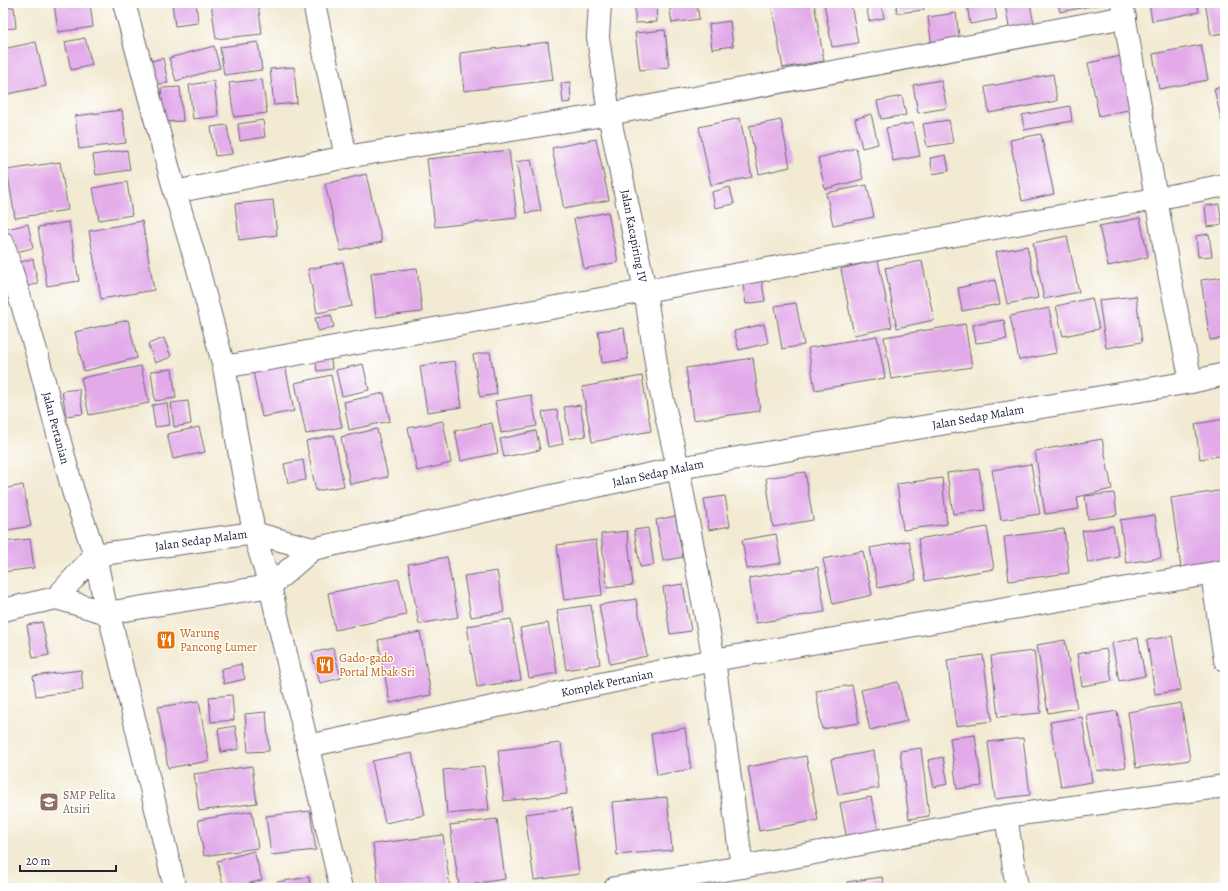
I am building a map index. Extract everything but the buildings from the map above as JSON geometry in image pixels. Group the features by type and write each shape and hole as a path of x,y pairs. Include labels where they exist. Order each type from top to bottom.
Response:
{"street":[{"path":"124,3 224,367 254,533 270,586 341,888"},
{"path":"314,3 346,157"},
{"name":"Jalan Kacapiring IV","path":"600,3 598,37 609,114 645,290 658,383 678,468"},
{"path":"176,192 346,157 609,114 1123,10 1155,199 1191,382"},
{"path":"224,367 1155,199 1225,185"},
{"name":"Jalan Pertanian","path":"3,243 35,347 73,491 95,555 107,613 111,622 175,888"},
{"name":"Jalan Sedap Malam","path":"95,555 254,533 313,549 678,468 1191,382 1225,374"},
{"path":"678,468 714,660 742,867"},
{"path":"3,610 56,598 107,613 270,586 313,549"},
{"path":"56,598 95,555"},
{"path":"1219,573 1225,660"},
{"name":"Komplek Pertanian","path":"308,746 714,660 1219,573"},
{"path":"615,888 742,867 1006,816 1225,786"},
{"path":"1006,816 1017,888"}],"place":[{"name":"Warung Pancong Lumer","path":"166,640"},
{"name":"Gado-gado Portal Mbak Sri","path":"325,665"},
{"name":"SMP Pelita Atsiri","path":"49,802"}]}
